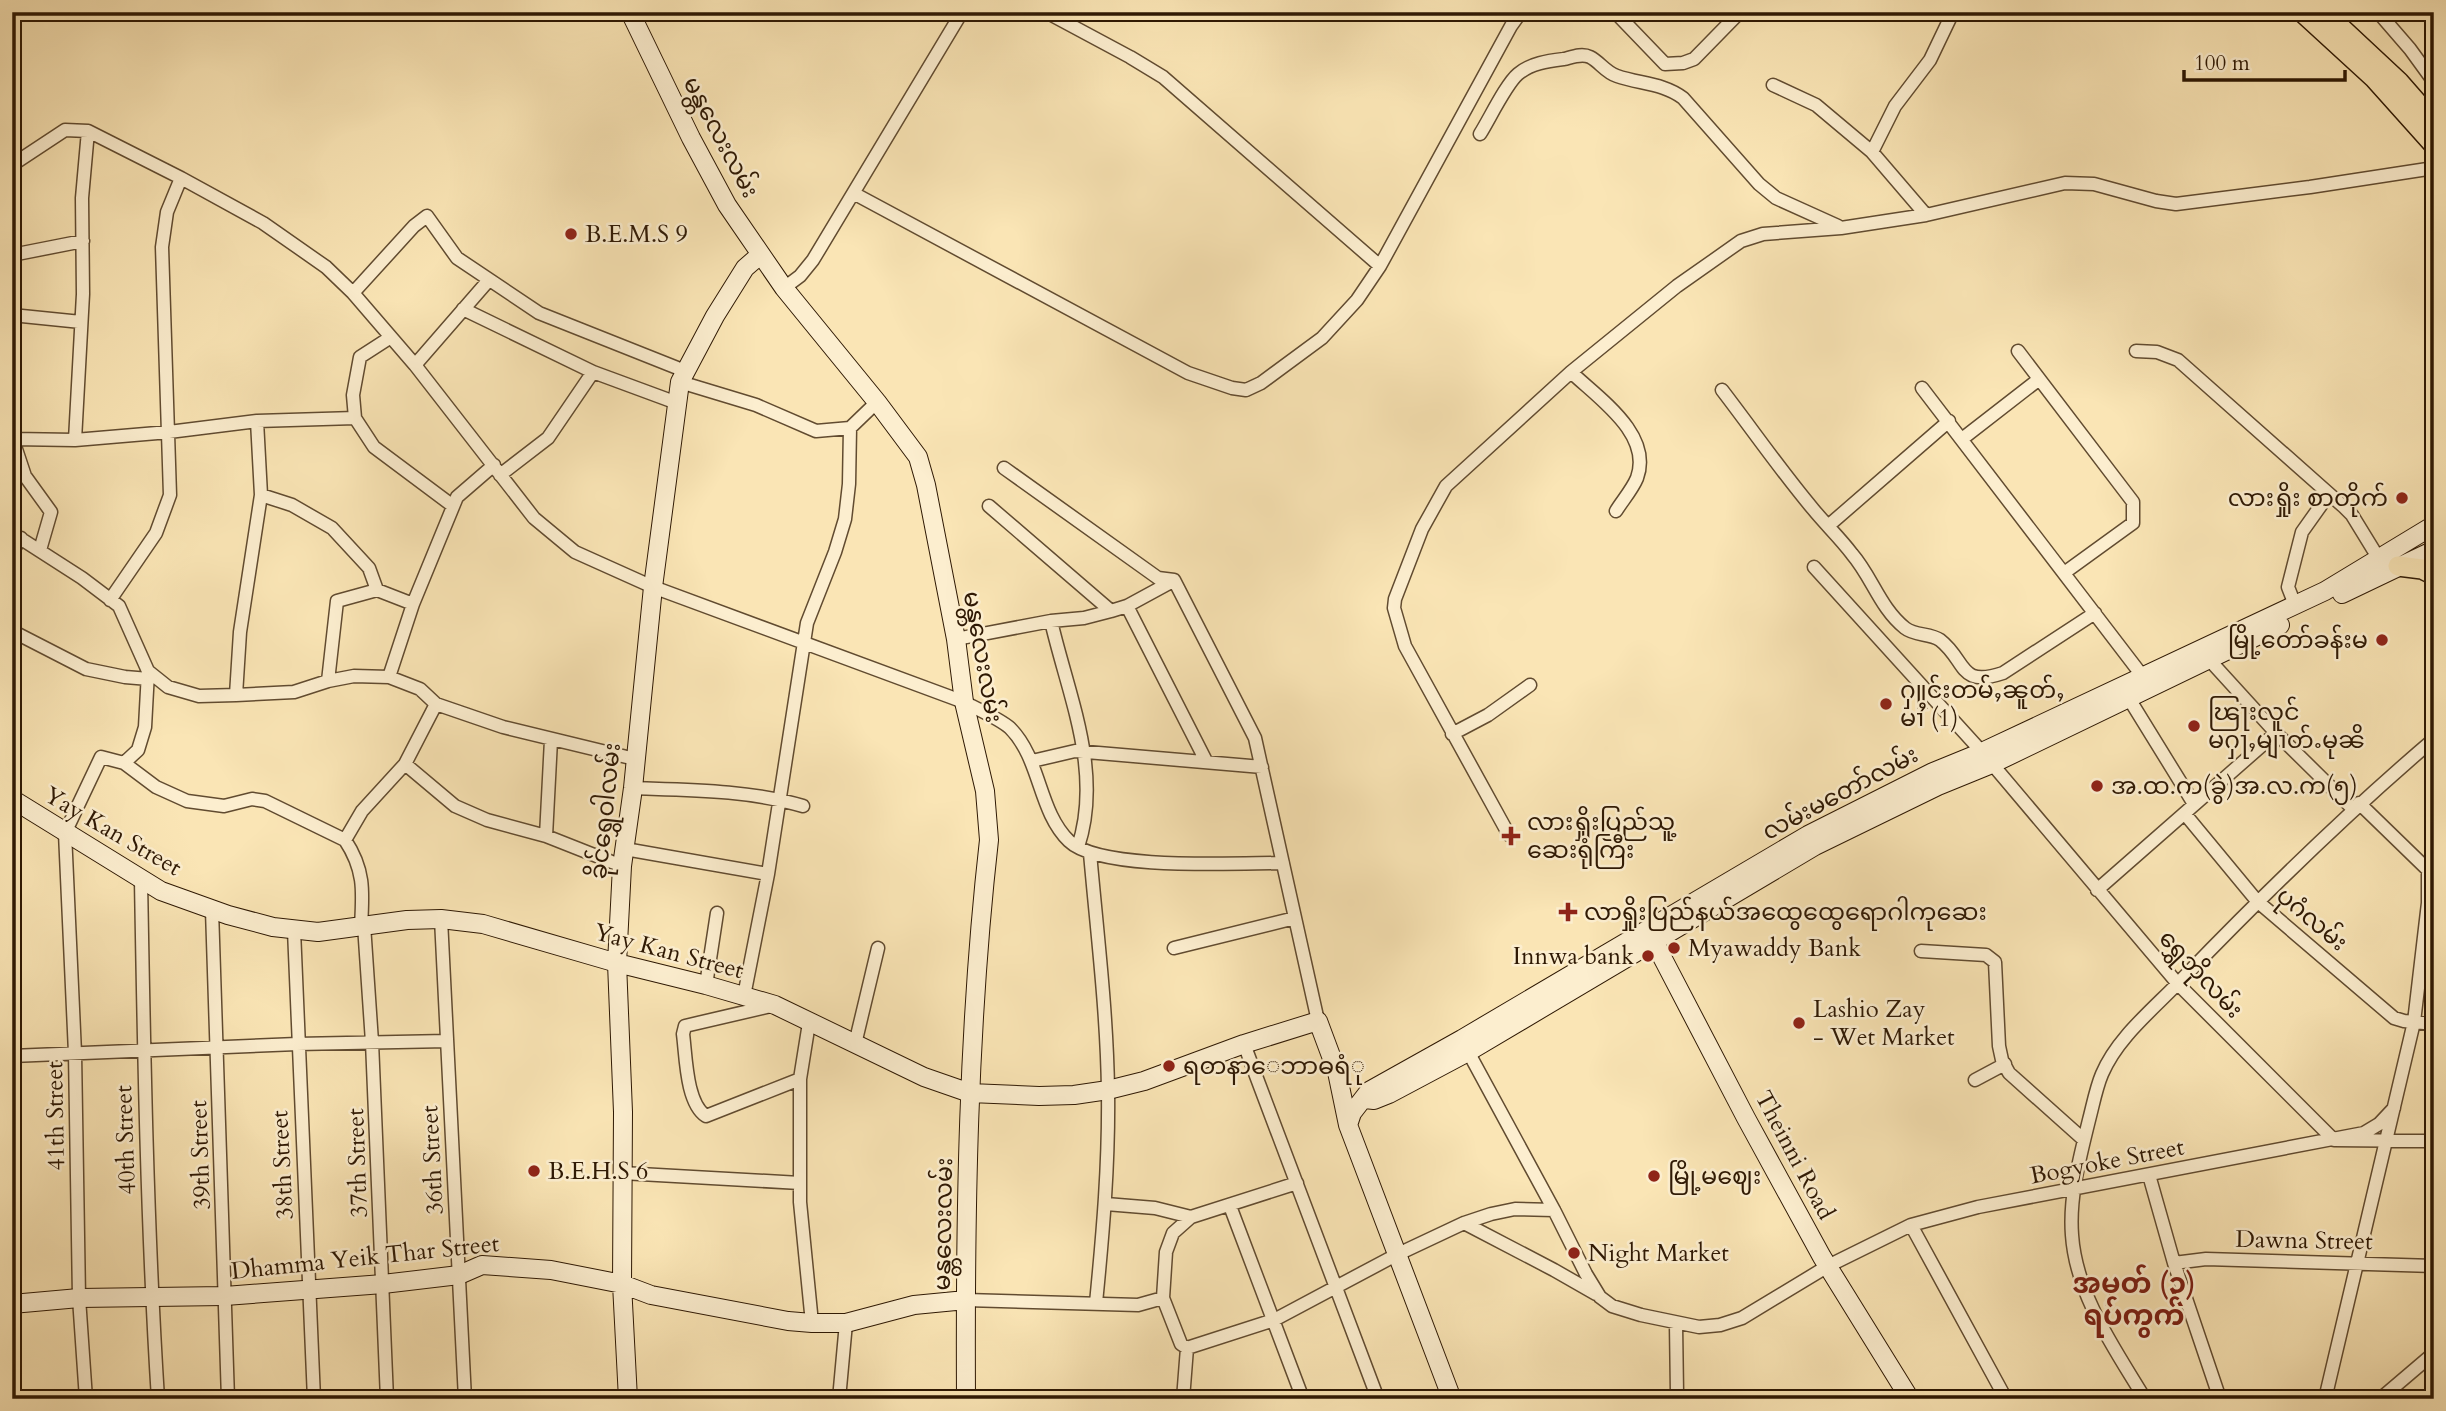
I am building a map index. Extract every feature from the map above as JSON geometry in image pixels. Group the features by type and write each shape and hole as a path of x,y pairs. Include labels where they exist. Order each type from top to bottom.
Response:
{"main road":[{"name":"မန္တလေးလမ်း","path":"630,12 727,205 784,288 918,457 926,485 956,639 964,702 985,791 989,827 970,1093 966,1399"},
{"path":"2325,17 2399,82 2434,122"},
{"path":"2325,17 2374,78 2434,145"},
{"name":"ခိုင်ရွှေဝါလမ်း","path":"628,1399 622,1284 623,1112 617,963 624,857 653,587 677,403 683,377 715,316 745,268 760,256"},
{"name":"လမ်းမတော်လမ်း","path":"1987,758 2388,562 2434,525"},
{"name":"လမ်းမတော်လမ်း","path":"2204,654 2295,605 2388,562 2434,550"},
{"path":"2388,562 2422,569 2434,575"},
{"name":"လမ်းမတော်လမ်း","path":"1361,1099 1374,1100 1389,1094 1465,1045 1768,867 1815,846 1892,800 2128,697 2147,681"},
{"name":"Yay Kan Street","path":"12,799 141,880 161,891 212,910 273,927 318,932 407,920 441,919 482,924 775,1005 924,1077 970,1093 1039,1096 1108,1090 1318,1021"},
{"name":"Theinni Road","path":"1651,936 1746,1118 1828,1266 1910,1399"},
{"path":"1318,1021 1337,1072 1348,1125 1452,1399"},
{"path":"1337,1072 1361,1099 1348,1125"},
{"name":"Dhamma Yeik Thar Street","path":"12,1304 79,1298 225,1296 383,1284 459,1275 482,1265 551,1270 622,1284 651,1295 788,1321 812,1323 846,1323 914,1305 966,1300"}],"street":[{"path":"784,288 800,276 813,260 962,12"},
{"path":"1046,12 1163,77 1380,266"},
{"path":"855,194 1188,373 1246,390 1261,383 1322,338 1357,300 1380,266 1521,12"},
{"path":"1615,12 1665,64 1695,59 1741,12"},
{"path":"1872,152 1895,106 1930,60 1953,12"},
{"path":"2378,12 2434,82"},
{"path":"1480,134 1516,76 1546,61 1582,55 1590,57 1608,73 1660,86 1683,98 1759,184 1776,198 1841,228"},
{"path":"1773,85 1816,105 1872,152 1926,215"},
{"path":"12,165 65,130 88,131 263,223 326,267 353,293 415,365 534,518 575,552 653,587 964,702 1010,727 1032,761 1052,815 1068,840 1084,850 1099,856 1170,863 1283,863"},
{"path":"75,440 83,294 82,198 88,131"},
{"path":"1509,835 1405,646 1394,608 1395,599 1422,529 1446,486 1571,372 1677,286 1741,242 1763,234 1841,228 1926,215 2065,183 2094,184 2176,204 2434,168"},
{"path":"110,600 156,533 170,495 162,247 167,212 181,178"},
{"path":"353,293 414,226 427,216 457,258 488,281 539,313 683,377 816,431 850,428 877,402"},
{"path":"12,255 83,241"},
{"path":"415,365 488,281"},
{"path":"463,309 593,372 677,403"},
{"path":"12,315 81,322"},
{"path":"391,337 360,357 354,396 355,418 374,447 453,506"},
{"path":"2018,351 2133,502 2133,523 2064,573"},
{"path":"2136,351 2157,352 2178,360 2352,515 2388,562"},
{"path":"389,677 414,604 457,497 548,438 593,372"},
{"path":"1571,372 1625,424 1637,446 1637,478 1616,511"},
{"path":"1962,439 2038,380"},
{"path":"1922,388 2147,681"},
{"path":"1722,390 1812,509 1853,555 1870,579 1880,601 1913,633 1939,639 1964,670 1975,678 1987,678 2003,673 2095,613"},
{"path":"40,550 51,512 25,476 13,438 75,440 257,421 355,418"},
{"path":"236,695 240,632 261,495 257,421"},
{"path":"1828,526 1949,421"},
{"path":"744,996 768,874 807,622 845,519 850,428"},
{"path":"1004,468 1158,578 1174,580"},
{"path":"261,495 292,505 332,528 369,568 377,590"},
{"path":"2295,605 2288,587 2302,531 2329,495"},
{"path":"989,506 1111,611"},
{"path":"12,552 17,536 82,578 119,606 148,675 145,727 138,750 124,763"},
{"name":"ရွှေဘိုလမ်း","path":"1814,568 1987,758 2178,984 2334,1140"},
{"path":"956,639 1111,611 1127,606 1174,580"},
{"path":"1174,580 1255,738 1318,1021"},
{"path":"328,681 337,601 377,590 414,604"},
{"path":"1127,606 1206,761"},
{"path":"1051,621 1062,670 1077,714 1084,751 1088,803 1084,850 1100,954 1108,1090 1106,1204 1096,1303"},
{"path":"12,631 86,669 125,677 148,675 168,687 199,696 294,692 354,676 389,677 420,689 436,704 503,727 635,759"},
{"path":"2204,654 2276,733 2431,873 2431,902 2414,1022 2325,1399"},
{"path":"1452,734 1488,715 1530,685"},
{"name":"ပုဂံလမ်း","path":"2128,697 2189,809 2258,901 2395,1017 2434,1024"},
{"path":"65,833 101,757 124,763 156,787 187,801 224,806 252,799 265,801 345,840 362,811 405,764 436,704"},
{"path":"2098,890 2276,733"},
{"path":"2145,1399 2091,1305 2077,1266 2071,1236 2074,1189 2102,1073 2126,1037 2258,901 2356,806 2434,739"},
{"path":"546,836 551,740"},
{"path":"1032,761 1084,751 1262,767"},
{"path":"405,764 455,806 487,820 624,857 768,874"},
{"path":"632,788 778,798 803,806"},
{"name":"41th Street","path":"65,833 75,1054 79,1298 86,1399"},
{"name":"37th Street","path":"345,840 356,856 363,884 387,1399"},
{"name":"40th Street","path":"141,880 143,1051 158,1399"},
{"name":"39th Street","path":"212,910 228,1399"},
{"path":"706,985 717,913"},
{"path":"1174,948 1294,918"},
{"name":"36th Street","path":"441,919 465,1399"},
{"name":"38th Street","path":"294,930 314,1399"},
{"path":"855,1044 878,948"},
{"path":"1922,951 1986,955 1993,959 1999,1046 2005,1064 2010,1073 2084,1140"},
{"path":"775,1005 685,1026 683,1034 689,1087 701,1112 706,1116 800,1079"},
{"path":"808,1023 800,1079 800,1183 812,1323"},
{"path":"12,1056 217,1046 447,1041"},
{"path":"1244,1044 1378,1399"},
{"path":"1465,1045 1600,1297"},
{"path":"1975,1080 2005,1064"},
{"name":"Bogyoke Street","path":"1464,1223 1554,1270 1612,1306 1676,1324 1699,1327 1720,1325 1742,1318 1828,1266 1911,1226 1978,1207 2364,1133 2379,1124 2394,1108"},
{"path":"2334,1140 2434,1141"},
{"path":"622,1173 800,1183"},
{"path":"2149,1175 2174,1263 2220,1399"},
{"path":"1187,1348 1181,1343 1163,1298 1166,1252 1172,1233 1191,1217 1297,1184"},
{"path":"1106,1204 1155,1208 1191,1217"},
{"path":"1230,1206 1303,1399"},
{"path":"1187,1348 1274,1320 1396,1255 1464,1223 1515,1209 1554,1210"},
{"path":"1911,1226 2006,1399"},
{"name":"Dawna Street","path":"2174,1263 2206,1259 2434,1266"},
{"path":"966,1300 1138,1305 1163,1298"},
{"path":"839,1399 846,1323"},
{"path":"1673,1397 1676,1324"},
{"path":"1183,1399 1187,1348"},
{"path":"2380,1399 2434,1353"}],"place":[{"name":"B.E.M.S 9","path":"571,234"},
{"name":"လားရှိုး စာတိုက်","path":"2402,498"},
{"name":"မြို့တော်ခန်းမ","path":"2382,640"},
{"name":"ႁူင်းတမ်ႇၼူတ်ႇ မၢႆ (1)","path":"1886,704"},
{"name":"ၽြႃးလူင် မႁႃႇမျၢတ်ႉမုၼိ","path":"2194,726"},
{"name":"အ.ထ.က(ခွဲ)အ.လ.က(၅)","path":"2097,786"},
{"name":"လားရှိုးပြည်သူ့ ဆေးရုံကြီး","path":"1511,836"},
{"name":"လာရှိုးပြည်နယ်အထွေထွေရောဂါကုဆေး","path":"1568,912"},
{"name":"Myawaddy Bank","path":"1674,948"},
{"name":"Innwa bank","path":"1648,956"},
{"name":"Lashio Zay - Wet Market","path":"1799,1023"},
{"name":"ရတနာေဘာဓရံု","path":"1169,1066"},
{"name":"B.E.H.S 6","path":"534,1171"},
{"name":"မြို့မဈေး","path":"1654,1176"},
{"name":"Night Market","path":"1574,1253"}],"district":[{"name":"အမှတ် (၃) ရပ်ကွက်","path":"2134,1299"}]}
